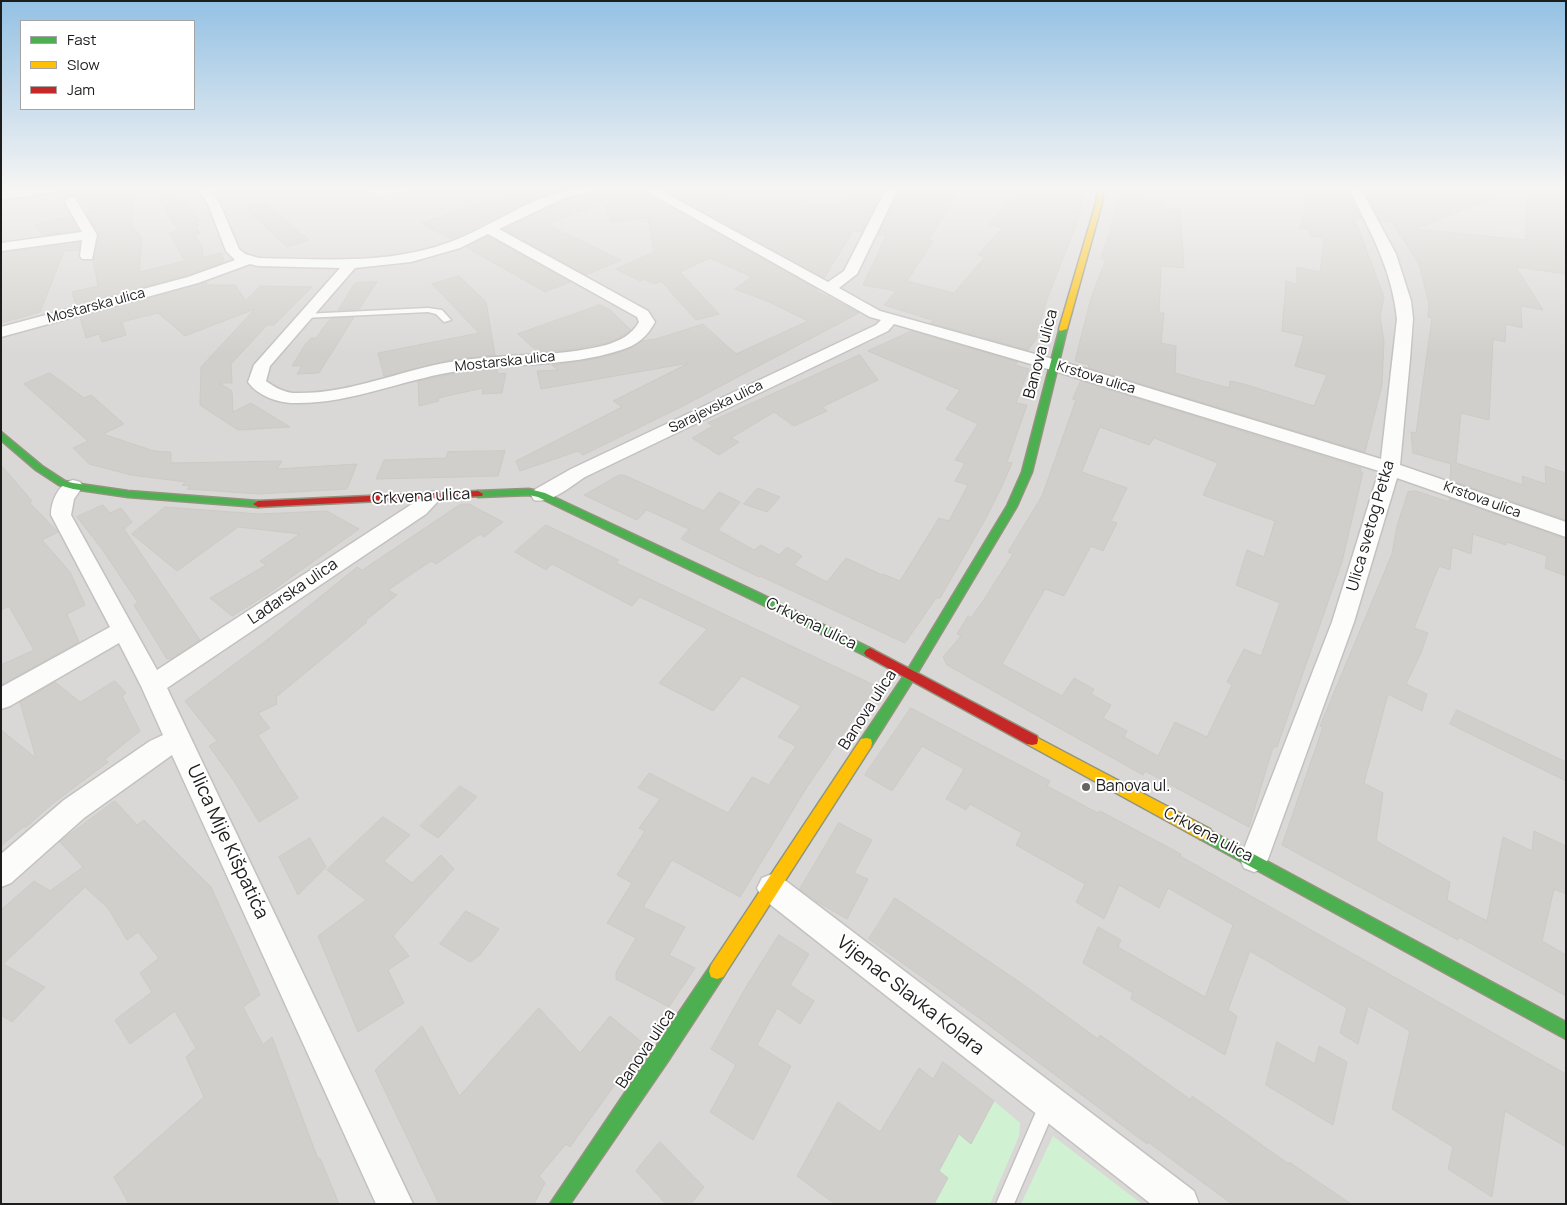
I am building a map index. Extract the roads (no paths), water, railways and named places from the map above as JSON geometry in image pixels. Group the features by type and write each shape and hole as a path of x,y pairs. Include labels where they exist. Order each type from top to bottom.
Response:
{"street":[{"path":"1,247 27,243"},
{"path":"87,256 89,243"},
{"path":"230,243 233,251 240,257 248,260"},
{"name":"Mostarska ulica","path":"1,332 193,280 248,260 351,264 377,263 429,254 459,243"},
{"name":"Mostarska ulica","path":"351,264 262,365 257,382 266,392 292,398 334,396 451,367 572,356 609,349 642,333 647,322 642,314 514,243"},
{"name":"Krstova ulica","path":"746,243 862,308 891,319 1054,365 1390,468 1566,530"},
{"path":"828,288 850,274 865,243"},
{"name":"Banova ulica","path":"559,1204 662,1056 912,674 1012,506 1027,472 1088,243"},
{"name":"Ulica svetog Petka","path":"1254,859 1343,622 1390,468 1405,319 1403,301 1390,254 1384,243"},
{"name":"Sarajevska ulica","path":"541,495 578,473 882,328 891,319"},
{"name":"Crkvena ulica","path":"1,435 45,473 62,483 73,486 194,500 259,504 515,492 541,495 755,596 912,674 1566,1031"},
{"name":"Ulica Mije Kišpatića","path":"73,486 60,506 61,515 153,685 395,1204"},
{"name":"Lađarska ulica","path":"153,685 419,508 432,497"},
{"path":"1,699 123,630"},
{"path":"1,873 74,810 159,749 179,740"},
{"name":"Vijenac Slavka Kolara","path":"772,888 1181,1204"}],"lane":[{"path":"304,316 428,310 438,312 447,320"},
{"path":"1005,1204 1049,1103"}],"place":[{"name":"Banova ul.","path":"1086,787"}]}
